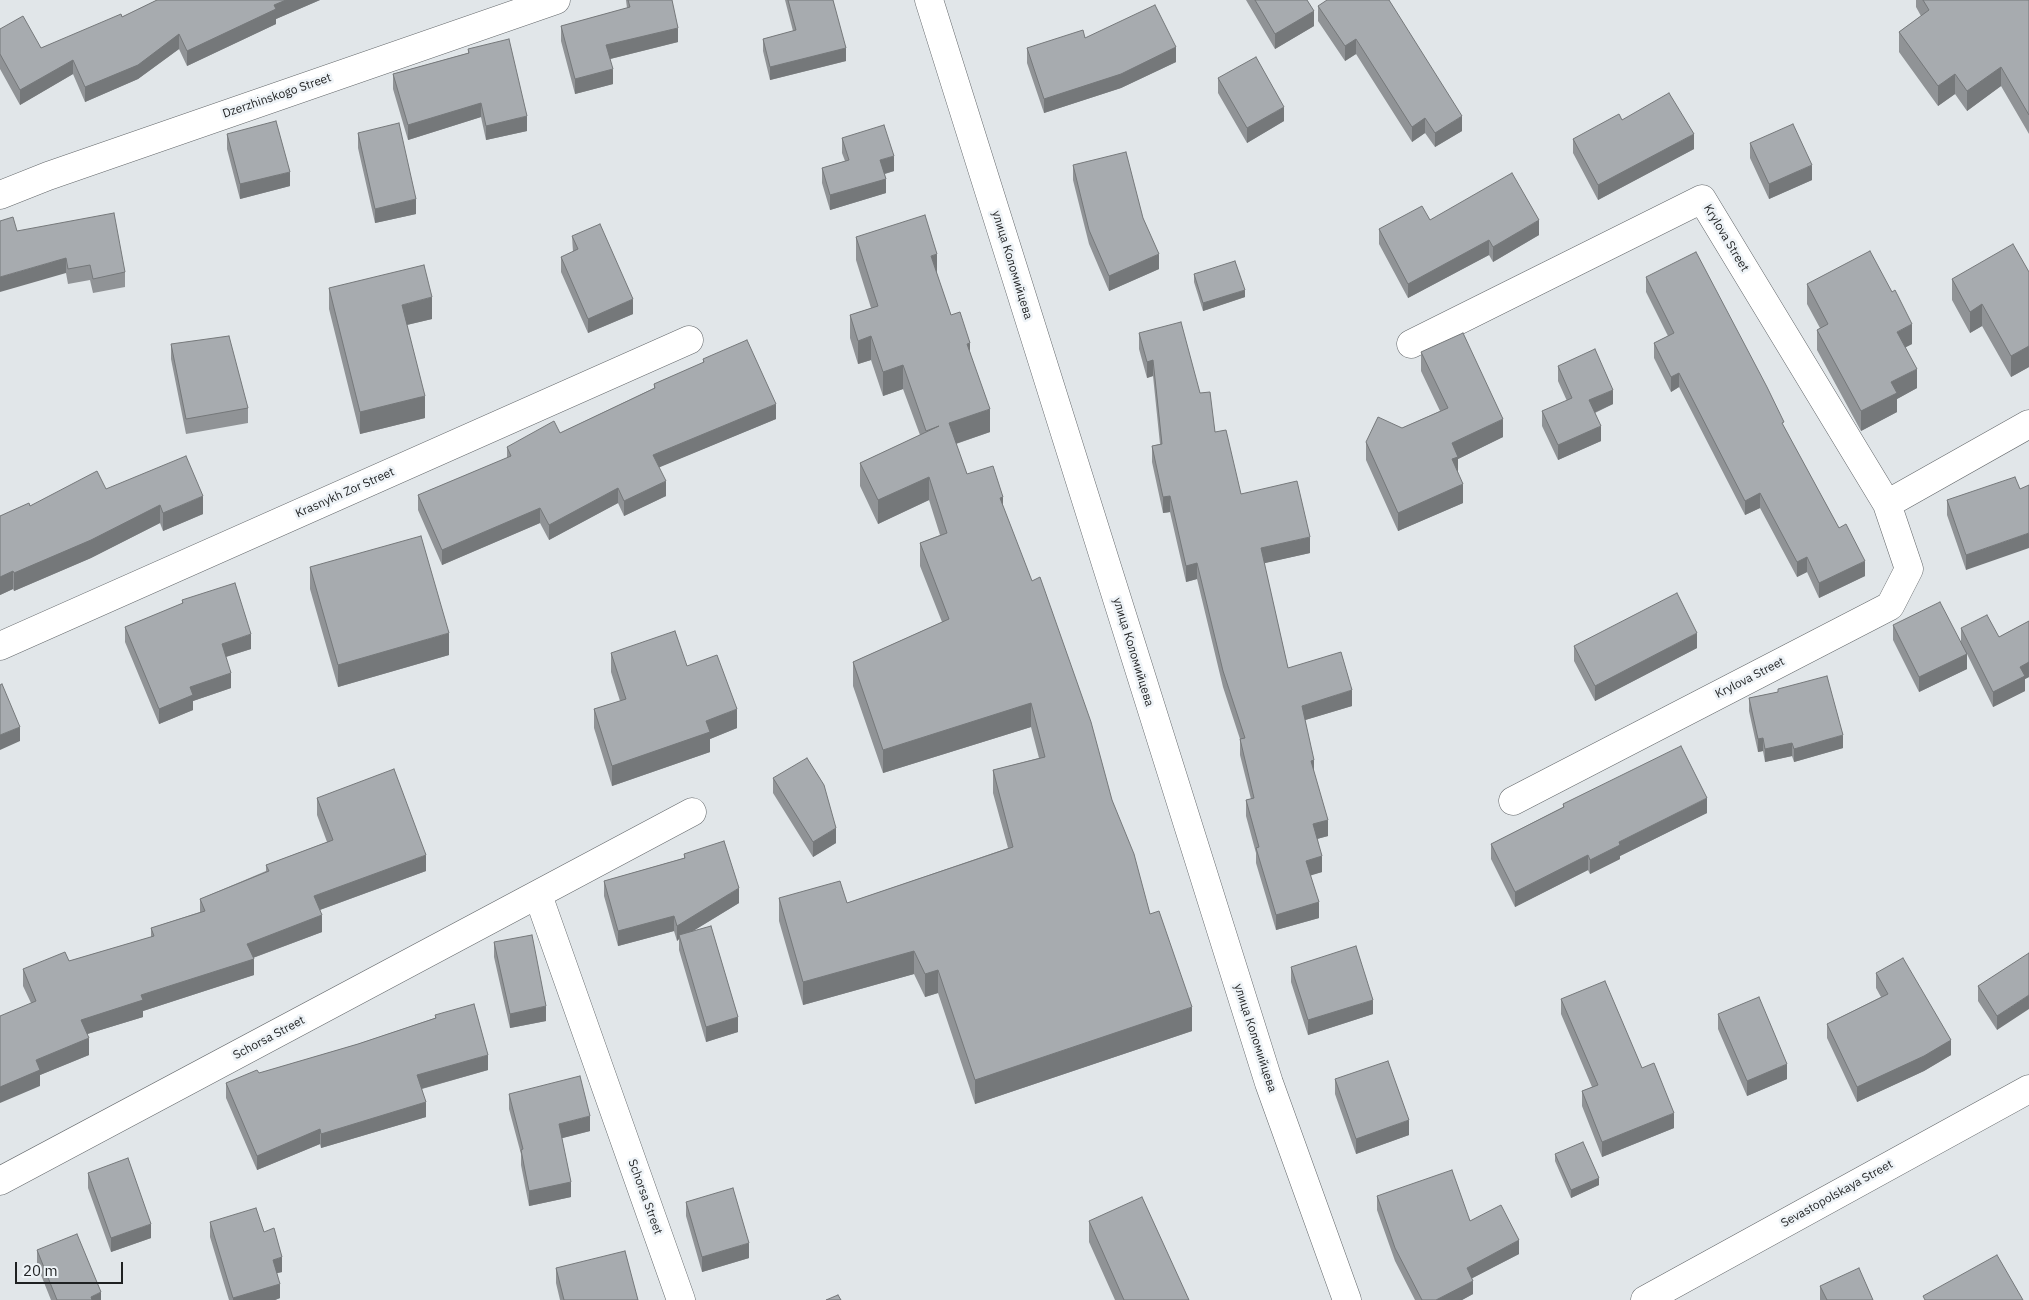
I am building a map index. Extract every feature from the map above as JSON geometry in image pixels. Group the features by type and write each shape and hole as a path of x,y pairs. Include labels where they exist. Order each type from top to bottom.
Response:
{"street":[{"name":"Dzerzhinskogo Street","path":"0,195 48,176 556,0"},
{"name":"улица Коломийцева","path":"930,0 1269,1082 1347,1300"},
{"name":"Krylova Street","path":"1411,344 1702,199 1887,504 1909,569 1890,606 1513,800"},
{"name":"Krasnykh Zor Street","path":"0,646 689,340"},
{"path":"1887,504 2029,424"},
{"name":"Schorsa Street","path":"0,1181 692,812"},
{"name":"Schorsa Street","path":"538,895 682,1300"},
{"name":"Sevastopolskaya Street","path":"1645,1300 2029,1089"}],"building":[{"path":"157,0 286,0 274,5 276,9 187,51 179,34 138,65 85,87 73,60 20,90 0,54 0,29 23,16 41,48 121,14 122,17"},
{"path":"628,0 672,0 678,28 606,45 613,69 575,79 561,26 630,7"},
{"path":"788,0 833,0 846,48 770,67 763,39 796,30"},
{"path":"1255,0 1307,0 1314,11 1275,34"},
{"path":"1327,0 1389,0 1462,116 1435,133 1425,118 1412,127 1356,39 1345,46 1318,6"},
{"path":"1923,0 2029,0 2029,115 2001,67 1967,91 1955,74 1938,86 1899,32 1929,10"},
{"path":"1155,5 1176,47 1121,74 1044,99 1027,48 1083,30 1085,38"},
{"path":"509,39 527,116 486,126 481,103 408,125 393,74 469,53 468,49"},
{"path":"1256,57 1284,107 1247,128 1218,78"},
{"path":"1669,93 1694,134 1598,185 1573,139 1619,114 1622,120"},
{"path":"276,121 290,172 240,184 227,134"},
{"path":"399,123 416,199 375,209 358,133"},
{"path":"1793,124 1812,165 1769,184 1750,143"},
{"path":"884,125 894,156 880,160 886,179 830,195 822,168 849,160 842,138"},
{"path":"1126,152 1143,218 1159,254 1109,276 1089,230 1073,165"},
{"path":"1512,173 1539,220 1493,247 1489,240 1408,284 1379,229 1422,206 1430,220"},
{"path":"114,213 125,272 93,279 90,265 68,269 66,258 0,277 0,221 13,217 17,231"},
{"path":"925,215 937,254 931,256 951,315 960,312 970,343 967,344 990,409 949,423 967,474 993,466 1003,497 1000,498 1032,581 1040,577 1091,722 1112,800 1134,854 1150,914 1159,911 1192,1007 975,1080 938,970 925,974 914,951 803,982 779,898 840,881 847,903 1013,847 993,770 1045,757 1031,703 883,750 853,662 949,619 920,543 947,533 929,477 878,500 860,463 939,426 926,431 903,365 883,372 871,336 858,341 850,315 878,306 856,237"},
{"path":"600,224 633,299 588,319 561,257 578,249 572,236"},
{"path":"2013,244 2029,272 2029,346 2011,356 1982,304 1970,312 1952,279"},
{"path":"1870,251 1892,292 1895,290 1912,324 1897,332 1917,369 1891,382 1897,393 1861,411 1817,330 1828,324 1807,284"},
{"path":"1696,252 1767,387 1784,422 1782,423 1839,528 1846,524 1865,561 1819,583 1807,557 1797,562 1760,493 1745,501 1679,373 1671,377 1654,343 1674,333 1646,277"},
{"path":"1235,261 1245,290 1203,303 1194,274"},
{"path":"424,265 432,297 402,305 425,396 360,412 329,288"},
{"path":"1181,322 1200,393 1210,392 1215,432 1226,430 1241,494 1297,481 1310,537 1261,548 1288,668 1341,652 1352,690 1302,706 1314,760 1311,761 1328,820 1313,824 1322,856 1306,861 1319,902 1276,915 1256,848 1259,847 1246,800 1254,798 1240,739 1245,738 1223,671 1197,563 1186,566 1170,496 1163,497 1152,446 1162,444 1153,360 1147,362 1139,333"},
{"path":"1463,333 1503,419 1452,443 1458,457 1452,459 1463,484 1398,513 1366,442 1378,417 1402,428 1448,408 1421,352"},
{"path":"229,336 248,408 186,419 171,344"},
{"path":"747,340 776,404 653,455 666,481 624,501 618,488 549,525 540,508 442,550 418,495 511,456 507,447 554,421 560,433 655,388 654,384 704,362 703,359"},
{"path":"1595,349 1613,390 1589,400 1601,426 1558,445 1542,411 1572,398 1558,366"},
{"path":"186,456 203,496 163,513 160,505 91,540 14,573 13,571 0,577 0,516 29,503 30,506 97,471 106,489"},
{"path":"2015,477 2020,489 2029,485 2029,533 1966,555 1947,500"},
{"path":"421,536 449,633 338,665 310,567"},
{"path":"235,583 251,634 222,644 231,673 190,687 193,695 159,709 125,627 183,603 182,600"},
{"path":"1677,593 1697,633 1595,686 1574,646"},
{"path":"1940,602 1967,654 1919,677 1893,625"},
{"path":"1987,615 1999,637 2029,621 2029,662 2020,667 2025,676 1993,692 1961,628"},
{"path":"675,631 687,666 717,655 737,709 706,721 710,732 612,766 594,709 626,699 611,653"},
{"path":"1827,676 1843,735 1794,749 1792,743 1765,749 1763,738 1758,739 1749,698 1778,692 1778,689"},
{"path":"2,684 20,727 0,735 0,685"},
{"path":"1681,746 1707,798 1619,842 1620,845 1590,860 1588,855 1515,892 1491,844 1564,807 1563,804"},
{"path":"807,758 824,785 836,828 813,842 773,778"},
{"path":"394,769 426,855 314,896 322,915 247,944 254,959 141,995 143,1000 81,1020 89,1038 36,1060 40,1070 0,1087 0,1016 36,1001 23,969 65,952 69,961 154,936 151,928 205,911 200,899 269,871 266,865 333,840 317,798"},
{"path":"724,841 739,888 677,926 674,916 618,931 604,881 685,858 684,854"},
{"path":"711,926 738,1017 706,1027 679,935"},
{"path":"532,935 546,1006 510,1014 494,942"},
{"path":"1356,946 1373,1000 1308,1020 1291,967"},
{"path":"2029,953 2029,995 1997,1016 1978,986"},
{"path":"1903,958 1951,1040 1924,1056 1857,1087 1827,1024 1888,994 1876,973"},
{"path":"1605,981 1642,1068 1654,1063 1674,1113 1602,1142 1582,1091 1598,1085 1561,999"},
{"path":"1759,997 1787,1064 1747,1081 1718,1014"},
{"path":"474,1004 488,1055 417,1075 426,1102 321,1134 320,1129 257,1156 226,1083 257,1070 259,1073 358,1044 436,1018 435,1015"},
{"path":"1388,1061 1409,1120 1356,1139 1335,1079"},
{"path":"580,1076 590,1116 559,1124 571,1182 529,1191 521,1150 523,1149 509,1094"},
{"path":"1583,1142 1599,1178 1571,1190 1555,1154"},
{"path":"128,1158 151,1224 111,1238 88,1173"},
{"path":"1452,1170 1470,1221 1501,1205 1519,1240 1467,1268 1473,1281 1436,1300 1422,1300 1395,1248 1377,1196"},
{"path":"733,1188 749,1243 702,1257 686,1202"},
{"path":"1142,1197 1189,1300 1124,1300 1089,1221"},
{"path":"256,1208 264,1232 274,1228 282,1257 273,1260 280,1284 233,1298 210,1222"},
{"path":"77,1234 101,1292 91,1297 92,1300 57,1300 37,1250"},
{"path":"625,1251 638,1300 564,1300 556,1268"},
{"path":"1997,1255 2023,1300 1925,1300 1923,1296"},
{"path":"1859,1268 1873,1300 1827,1300 1820,1286"},
{"path":"838,1295 841,1300 826,1300"}]}
